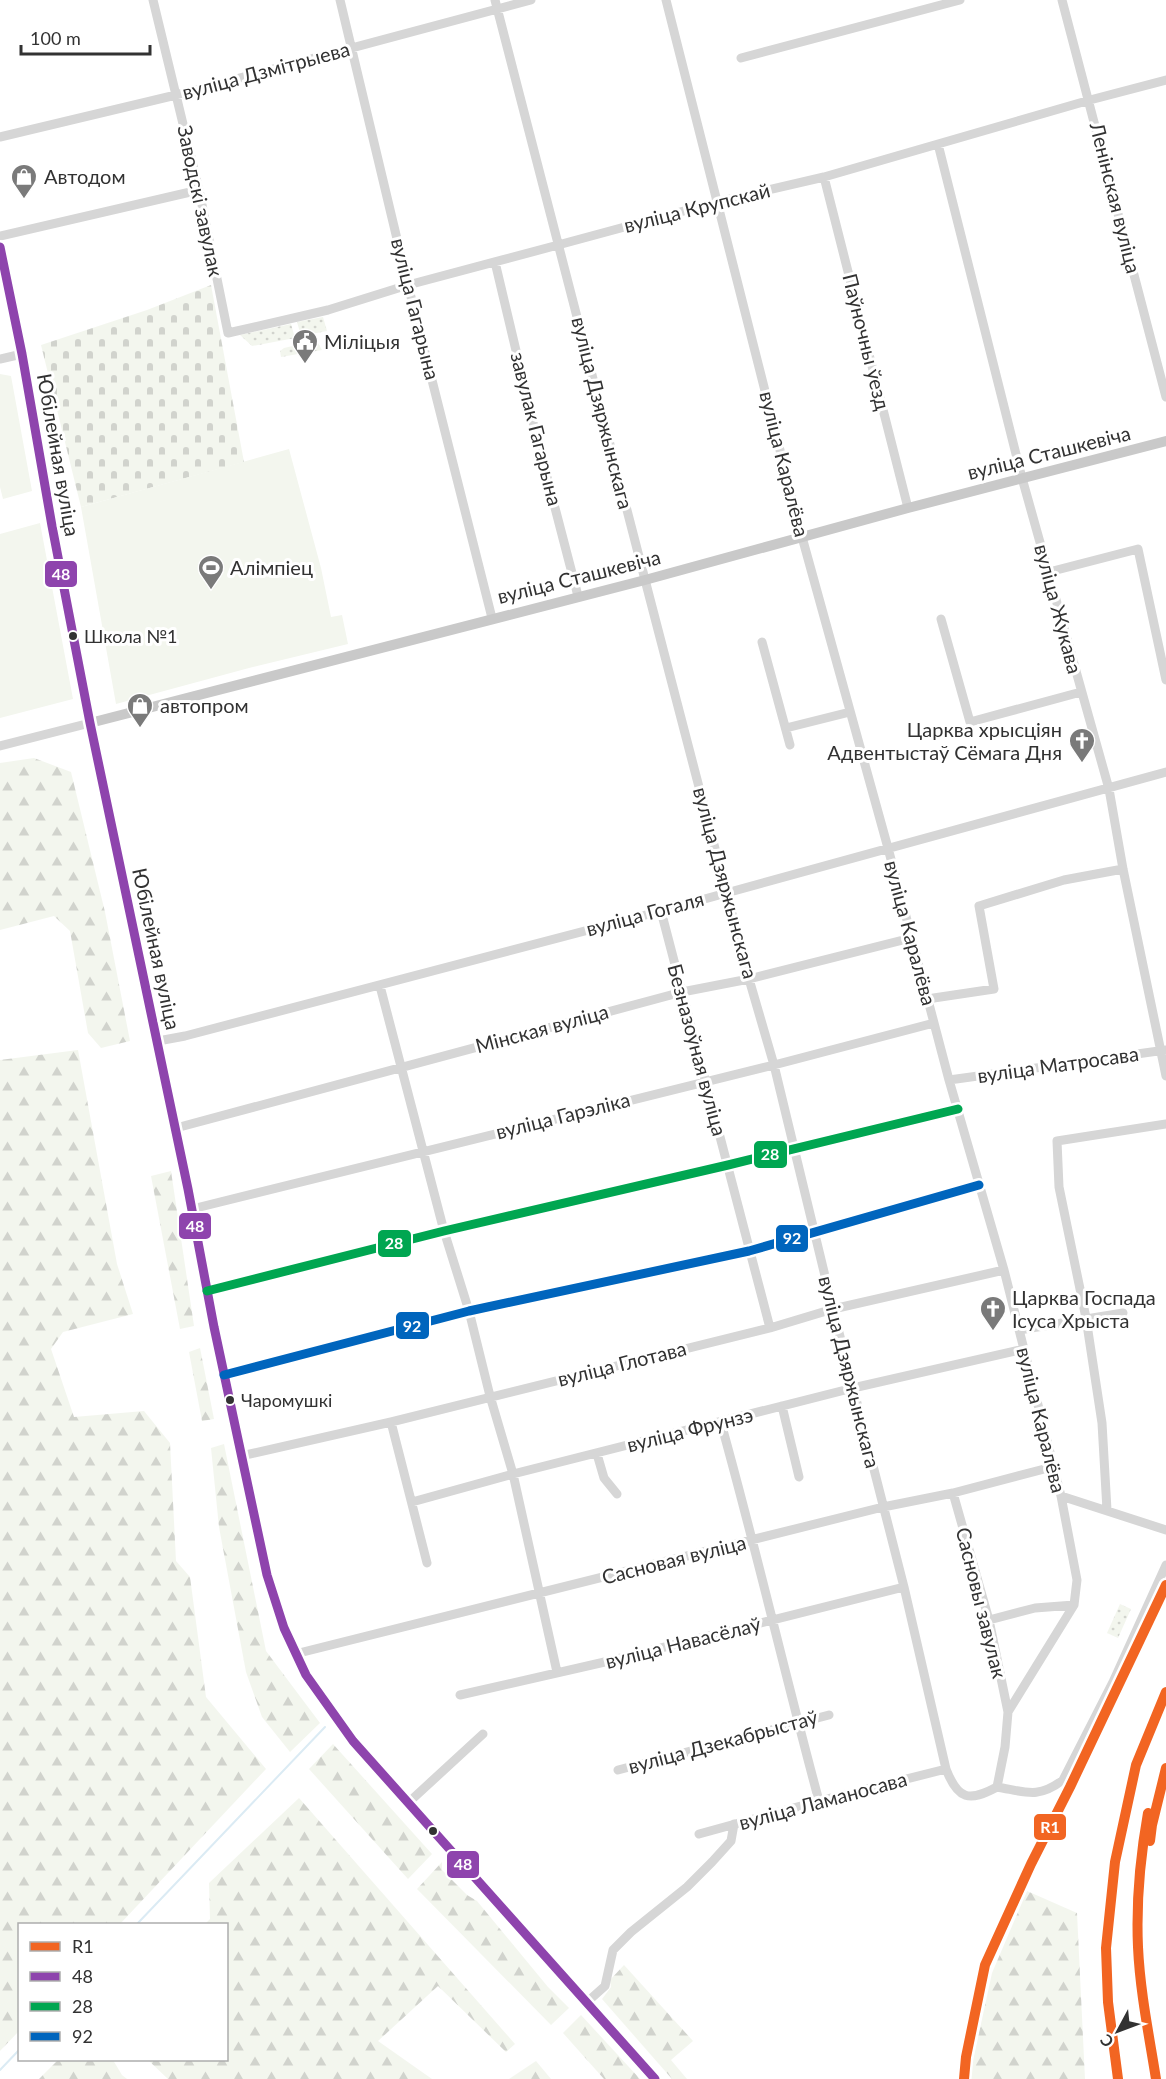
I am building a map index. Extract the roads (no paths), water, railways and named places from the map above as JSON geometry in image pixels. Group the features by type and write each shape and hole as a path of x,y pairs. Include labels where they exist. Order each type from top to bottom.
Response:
{"main road":[{"name":"Юбілейная вуліца","path":"0,247 90,723 176,1128 224,1375 267,1575 284,1628 306,1675 346,1731 655,2079"},
{"name":"вуліца Сташкевіча","path":"90,723 645,580 1166,441"}],"street":[{"name":"Заводскі завулак","path":"153,0 199,190 228,333"},
{"name":"вуліца Гагарына","path":"340,0 408,285 492,618"},
{"name":"вуліца Дзмітрыева","path":"0,137 176,95 351,48 496,5 531,0"},
{"name":"вуліца Каралёва","path":"666,0 802,537 949,1080 1004,1270 1061,1496 1077,1580 1074,1605 1008,1712 1005,1747 997,1787"},
{"path":"741,58 960,0"},
{"name":"Ленінская вуліца","path":"1062,0 1166,397"},
{"name":"вуліца Дзяржынскага","path":"496,5 749,979 774,1065 904,1587 946,1769"},
{"name":"вуліца Крупскай","path":"228,333 328,310 408,285 558,244 717,202 824,177 1166,80"},
{"name":"вуліца Жукава","path":"938,144 1022,478 1108,789 1123,869 1163,1050 1166,1076"},
{"name":"Паўночны ўезд","path":"824,177 908,508"},
{"path":"0,236 199,190"},
{"name":"завулак Гагарына","path":"495,262 536,435 578,596"},
{"path":"0,359 22,354"},
{"path":"1049,572 1138,549 1166,680"},
{"path":"942,619 970,722 1080,692"},
{"path":"762,642 790,745"},
{"path":"786,728 850,712"},
{"name":"вуліца Сташкевіча","path":"0,746 90,723"},
{"name":"вуліца Гогаля","path":"158,1041 186,1036 380,986 1166,772"},
{"path":"927,999 994,989 980,906 1064,880 1123,869"},
{"name":"Безназоўная вуліца","path":"661,911 770,1328"},
{"name":"Мінская вуліца","path":"176,1128 682,992 749,979 911,938"},
{"path":"380,986 399,1067 513,1474 557,1672"},
{"name":"вуліца Гарэліка","path":"192,1209 422,1150 774,1065 934,1023"},
{"name":"вуліца Матросава","path":"949,1080 1163,1050"},
{"path":"207,1291 958,1109"},
{"path":"1107,1510 1102,1423 1086,1318 1059,1187 1057,1141 1166,1124"},
{"path":"224,1375 469,1311 749,1251 979,1185"},
{"name":"вуліца Глотава","path":"241,1456 391,1422 770,1328 833,1309 1004,1270"},
{"path":"1019,1330 1124,1313"},
{"name":"вуліца Фрунзэ","path":"412,1502 513,1474 853,1388 1024,1349"},
{"path":"782,1406 799,1477"},
{"path":"391,1422 427,1563"},
{"path":"721,1423 819,1801"},
{"path":"597,1454 604,1478 617,1494"},
{"name":"Сасновая вуліца","path":"295,1654 1052,1467"},
{"name":"Сасновы завулак","path":"953,1493 989,1620 1008,1712"},
{"path":"1061,1496 1166,1530"},
{"path":"946,1769 953,1787 967,1796 980,1796 997,1787 1035,1793 1049,1791 1064,1780 1113,1682 1166,1565"},
{"name":"вуліца Навасёлаў","path":"460,1695 609,1661 904,1587"},
{"path":"989,1620 1035,1608 1074,1605"},
{"name":"вуліца Дзекабрыстаў","path":"618,1770 829,1715"},
{"path":"408,1803 483,1734"},
{"name":"вуліца Ламаносава","path":"699,1834 946,1769"},
{"path":"586,2003 605,1986 613,1950 712,1863 731,1841 734,1824"}],"waterway":[{"path":"138,1923 325,1727"},
{"path":"0,2070 18,2051"}],"place":[{"name":"Автодом","path":"24,200"},
{"name":"Міліцыя","path":"305,365"},
{"name":"Алімпіец","path":"211,591"},
{"name":"Школа №1","path":"73,636"},
{"name":"автопром","path":"140,729"},
{"name":"Царква хрысціян Адвентыстаў Сёмага Дня","path":"1082,764"},
{"name":"Царква Госпада Ісуса Хрыста","path":"993,1332"},
{"name":"Чаромушкі","path":"230,1400"}]}
